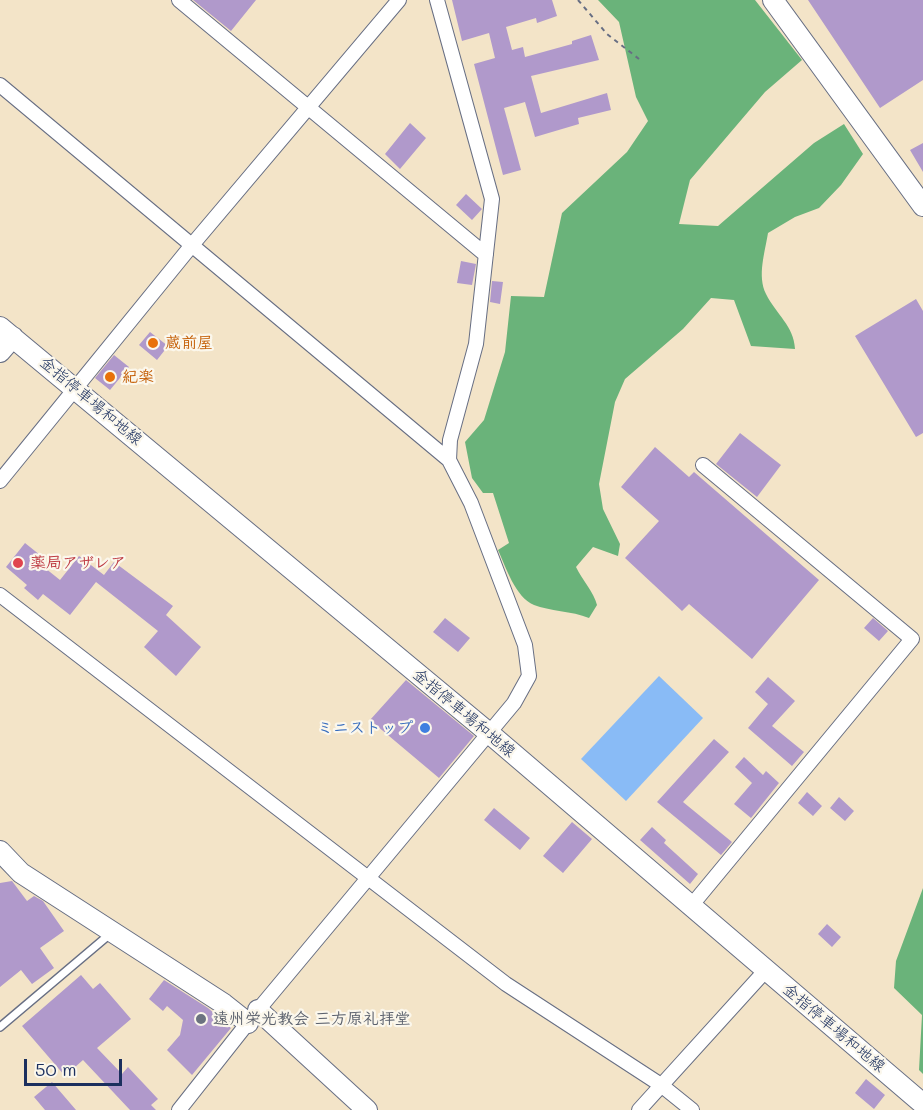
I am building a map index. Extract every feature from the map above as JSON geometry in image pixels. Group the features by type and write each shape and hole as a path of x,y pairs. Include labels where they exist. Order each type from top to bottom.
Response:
{"main road":[{"path":"773,0 923,206"},
{"path":"0,352 6,332"},
{"name":"金指停車場和地線","path":"6,332 489,733 923,1104"},
{"path":"0,851 21,873 224,1004 253,1017 367,1110"}],"street":[{"path":"179,0 486,255"},
{"path":"0,481 192,245 399,0"},
{"path":"437,0 492,199 476,344 450,440 449,460"},
{"path":"0,85 449,460 471,503 525,645 529,676 514,703 253,1017 179,1110"},
{"path":"691,906 912,639 703,465"},
{"path":"0,595 370,876 507,984 661,1085 692,1110"},
{"path":"639,1110 766,970"}],"lane":[{"path":"0,1027 111,932"}],"path":[{"path":"578,0 607,34 639,59"}],"green space":[{"path":"598,0 755,0 802,60 765,92 690,180 679,224 718,226 814,143 844,124 863,154 841,185 819,208 795,217 768,233 762,264 763,287 788,327 795,349 751,346 734,300 711,298 683,329 625,379 615,402 599,484 603,509 620,544 618,556 593,547 576,567 597,605 589,618 534,605 516,589 498,550 509,543 493,493 483,493 472,478 465,442 484,420 505,352 511,296 544,297 562,213 627,152 648,121 636,97 619,22"},
{"path":"923,888 923,1074 919,1070 922,1015 894,988 896,961"}],"water":[{"path":"659,676 703,718 626,801 581,759"}],"building":[{"path":"193,0 256,0 231,31"},
{"path":"452,0 552,0 557,16 537,23 536,18 506,27 512,50 523,47 525,57 572,44 572,41 591,35 599,60 531,76 541,113 607,93 611,110 578,118 579,124 535,137 525,102 504,108 521,170 503,175 474,64 495,58 489,33 462,41"},
{"path":"808,0 923,0 923,80 880,108"},
{"path":"410,123 426,138 400,169 385,154"},
{"path":"923,143 923,172 910,150"},
{"path":"466,194 482,209 472,220 456,205"},
{"path":"461,261 476,264 472,285 457,283"},
{"path":"492,281 503,282 500,304 490,302"},
{"path":"916,299 923,311 923,433 916,437 855,336"},
{"path":"150,332 168,346 157,360 139,345"},
{"path":"114,355 129,367 110,390 95,378"},
{"path":"740,433 781,465 757,497 716,464"},
{"path":"655,447 689,477 694,472 819,580 752,659 689,604 682,611 625,558 659,521 621,487"},
{"path":"25,543 40,555 35,560 60,580 79,556 104,575 114,562 173,606 166,615 201,647 176,676 144,647 158,631 96,582 70,615 43,594 38,600 24,588 27,585 6,567"},
{"path":"445,618 470,638 458,652 433,632"},
{"path":"873,618 888,631 879,641 864,628"},
{"path":"768,677 795,701 772,726 804,752 792,766 748,728 768,704 755,692"},
{"name":"ミニストップ","path":"406,680 474,736 439,778 370,720"},
{"path":"714,739 729,752 683,802 732,842 721,855 657,802"},
{"path":"744,757 763,775 766,771 779,783 751,818 734,804 752,783 735,767"},
{"path":"807,792 822,806 813,816 798,803"},
{"path":"839,797 854,811 845,821 830,808"},
{"path":"494,808 530,838 520,850 484,820"},
{"path":"572,822 592,839 563,873 543,856"},
{"path":"652,827 666,840 664,843 698,874 690,884 640,840"},
{"path":"12,881 27,901 34,896 43,901 64,931 40,948 54,968 32,984 21,970 0,987 0,883"},
{"path":"827,924 841,937 832,947 818,934"},
{"path":"81,975 93,989 100,983 131,1019 97,1048 122,1074 128,1067 158,1099 151,1105 156,1110 130,1110 83,1060 65,1076 22,1026"},
{"path":"164,980 208,1008 231,1028 192,1075 167,1050 180,1035 183,1020 167,1006 163,1011 149,999"},
{"path":"866,1079 885,1095 874,1109 855,1093"},
{"path":"52,1082 76,1110 45,1110 34,1097"}],"place":[{"name":"蔵前屋","path":"153,343"},
{"name":"紀楽","path":"110,377"},
{"name":"薬局アザレア","path":"18,563"},
{"name":"ミニストップ","path":"425,728"},
{"name":"遠州栄光教会 三方原礼拝堂","path":"201,1019"}]}
